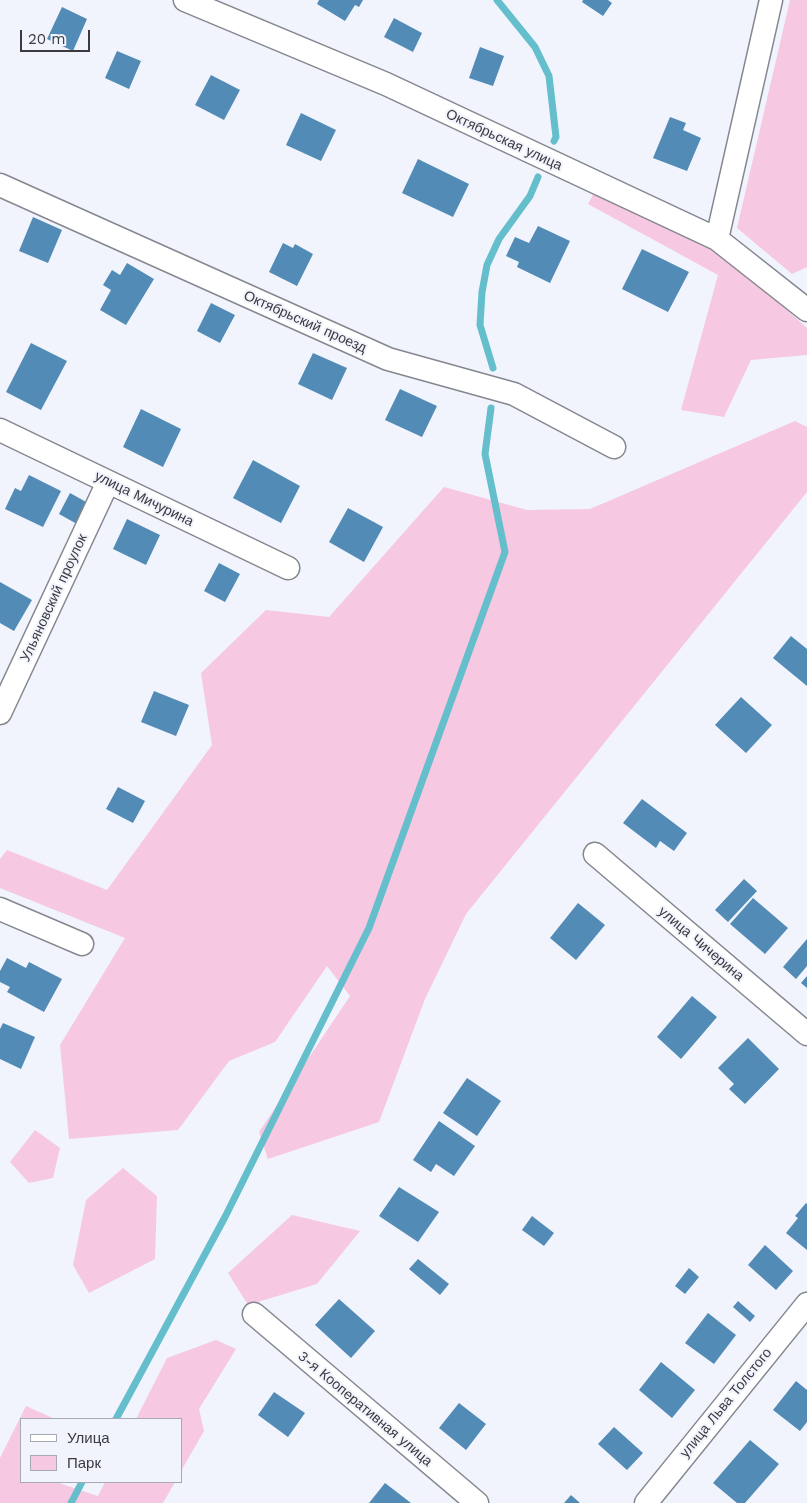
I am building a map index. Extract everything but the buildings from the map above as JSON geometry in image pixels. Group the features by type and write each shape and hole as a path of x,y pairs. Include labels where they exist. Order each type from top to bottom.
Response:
{"street":[{"name":"Октябрьская улица","path":"184,0 386,84 718,239 807,310"},
{"path":"718,239 771,0"},
{"name":"Октябрьский проезд","path":"0,185 388,359 514,394 614,447"},
{"name":"улица Мичурина","path":"0,430 288,568"},
{"name":"Ульяновский проулок","path":"0,713 108,482"},
{"name":"улица Чичерина","path":"596,854 807,1034"},
{"path":"0,908 82,944"},
{"name":"улица Льва Толстого","path":"646,1503 807,1304"},
{"name":"3-я Кооперативная улица","path":"254,1314 477,1503"}],"green space":[{"path":"790,0 807,0 807,267 792,274 737,228"},
{"path":"597,187 724,254 807,328 807,355 751,360 724,417 681,410 718,275 588,204"},
{"path":"795,421 807,427 807,492 466,914 425,999 379,1122 268,1159 259,1132 350,996 327,966 275,1042 229,1061 178,1130 69,1139 60,1045 125,938 0,888 0,859 7,850 107,890 212,745 201,673 266,610 329,617 444,487 527,510 590,509"},
{"path":"35,1130 60,1148 53,1178 29,1183 10,1162"},
{"path":"123,1168 157,1196 155,1259 89,1293 73,1265 86,1200"},
{"path":"292,1215 360,1231 317,1284 248,1305 228,1273"},
{"path":"216,1340 236,1349 199,1409 204,1431 182,1469 182,1418 137,1418 167,1358"},
{"path":"26,1406 53,1418 20,1418"},
{"path":"20,1418 20,1483 59,1483 98,1496 104,1483 174,1483 163,1503 0,1503 0,1458"}],"waterway":[{"path":"497,0 535,47 549,76 556,137 554,141"},
{"path":"493,368 480,325 482,292 487,265 499,239 530,196 538,177"},
{"path":"117,1418 225,1217 369,928 505,552 485,454 491,408"},
{"path":"71,1503 81,1483"}]}
